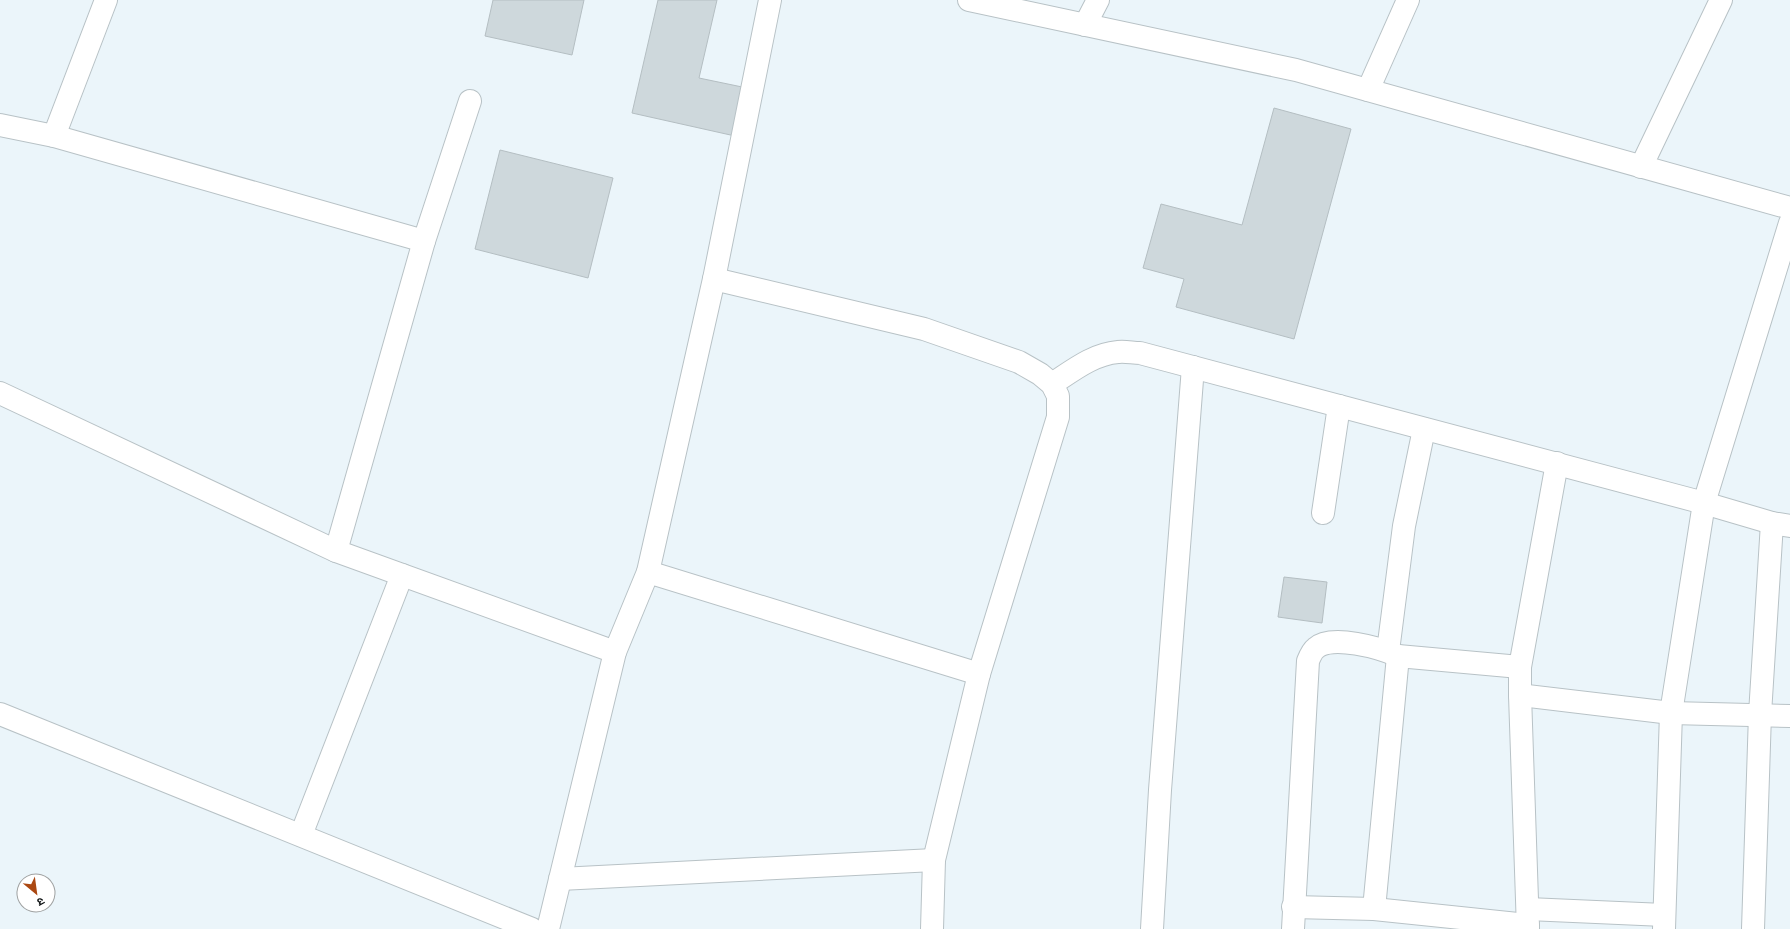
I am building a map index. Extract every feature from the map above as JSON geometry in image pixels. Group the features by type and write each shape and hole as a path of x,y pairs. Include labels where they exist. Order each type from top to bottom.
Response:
{"street":[{"path":"54,136 106,0"},
{"path":"548,929 615,652 648,572 714,279 770,0"},
{"path":"969,0 1296,70 1790,208"},
{"path":"1085,25 1098,0"},
{"path":"1368,90 1408,0"},
{"path":"1640,167 1720,0"},
{"path":"336,551 424,241 470,101"},
{"path":"0,125 54,136 424,241"},
{"path":"1293,907 1374,909 1528,921 1664,922 1672,713 1704,503 1790,223"},
{"path":"714,279 924,329 1019,362 1040,374 1052,384 1058,396 1058,417 979,674 934,860 932,929"},
{"path":"1052,384 1087,362 1106,354 1120,351 1140,353 1557,463 1781,525 1760,714 1753,929"},
{"path":"1152,929 1160,790 1193,367"},
{"path":"0,394 336,551 615,652"},
{"path":"1323,513 1339,406"},
{"path":"1374,909 1404,526 1424,429"},
{"path":"1528,921 1520,667 1557,463"},
{"path":"648,572 979,674"},
{"path":"301,835 402,575"},
{"path":"1293,929 1293,907 1308,661 1316,647 1325,643 1354,643 1393,653 1520,667"},
{"path":"1520,695 1672,713 1760,714 1790,716"},
{"path":"0,714 532,929"},
{"path":"560,879 934,860"}],"building":[{"path":"493,0 584,0 572,55 485,36"},
{"path":"658,0 717,0 699,78 747,88 735,136 632,113"},
{"path":"1274,108 1351,129 1294,339 1176,307 1184,279 1143,268 1161,204 1242,225"},
{"path":"500,150 613,178 588,278 475,249"},
{"path":"1284,577 1327,582 1322,623 1278,617"}]}
